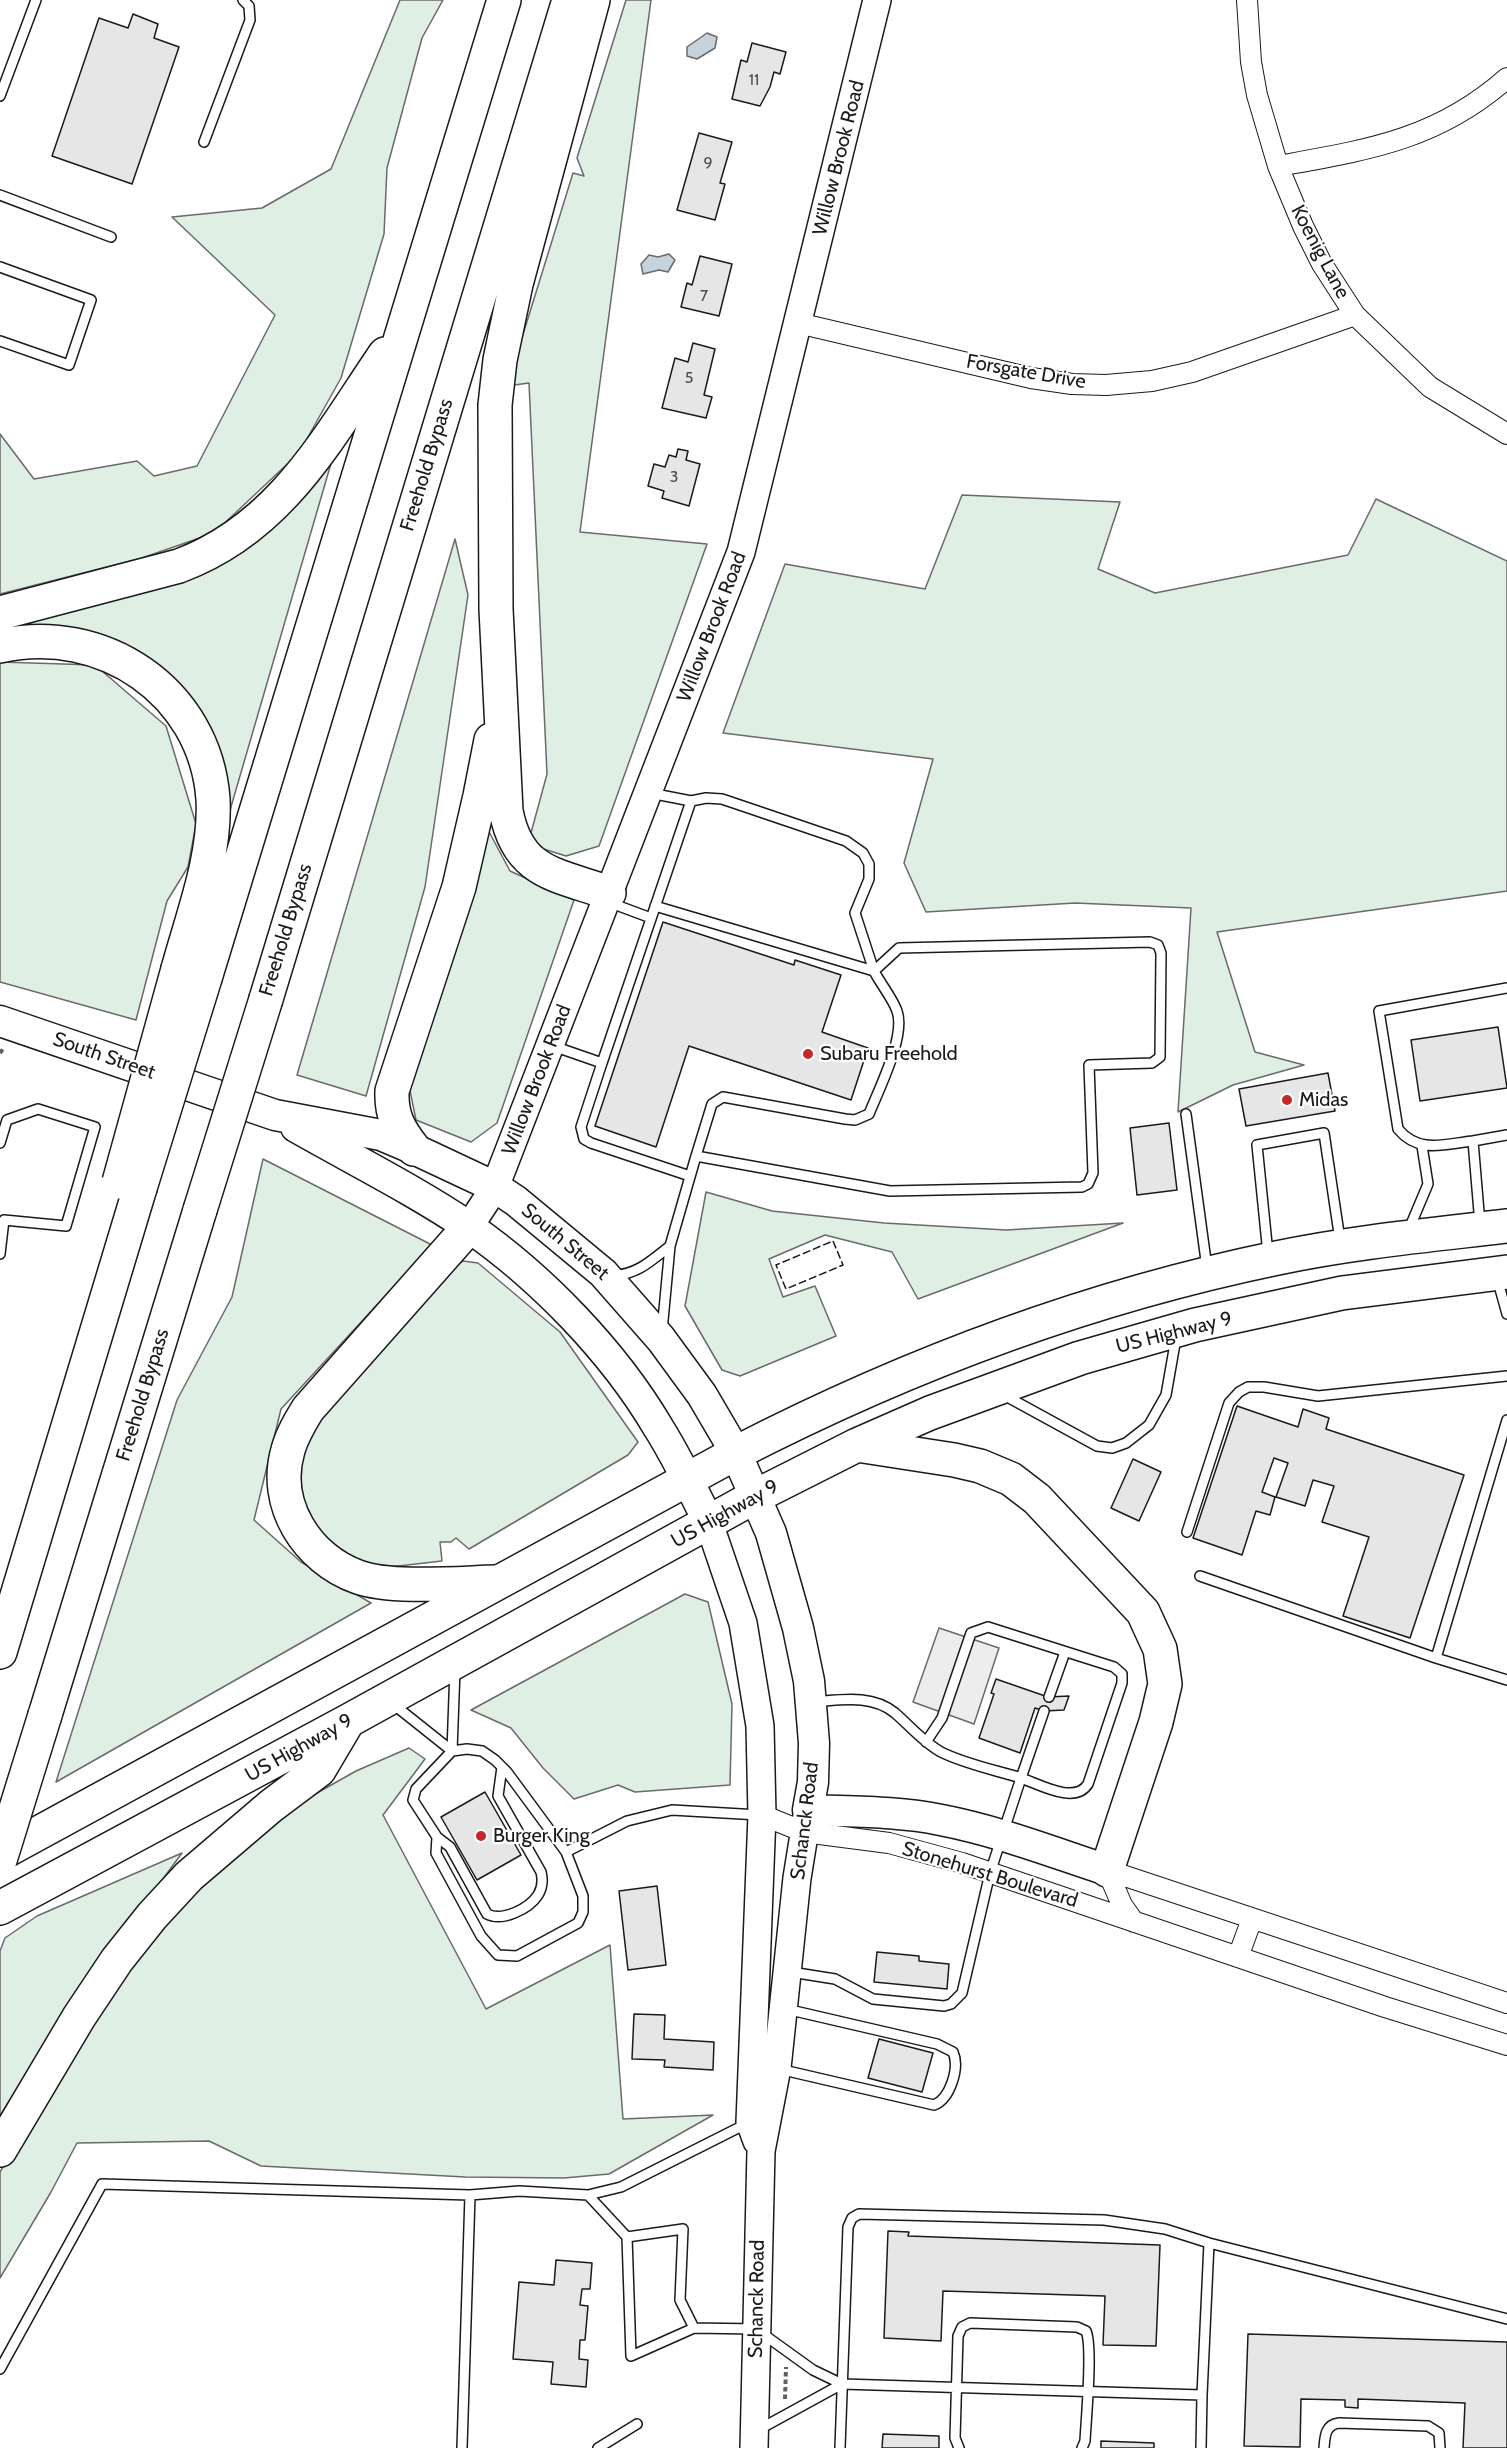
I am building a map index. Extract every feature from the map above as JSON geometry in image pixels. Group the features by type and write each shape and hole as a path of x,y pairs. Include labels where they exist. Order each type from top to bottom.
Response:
{"highway":[{"path":"0,1652 73,1411 130,1185 192,972 403,327 504,0"},
{"name":"Freehold Bypass","path":"0,1860 266,999 569,0"},
{"path":"593,0 516,284 500,360 495,405 496,609 506,812 512,838 526,858 541,868 607,897"},
{"path":"0,613 179,566 201,558 239,536 280,501 303,475 403,327"},
{"path":"0,646 34,641 57,641 99,650 120,660 150,680 164,692 187,720 207,764 213,798 213,824 192,972"},
{"path":"414,1149 400,1131 394,1117 391,1106 392,1091 459,887 470,844 491,738 498,670"},
{"path":"469,1227 308,1409 295,1430 288,1451 284,1489 289,1509 301,1535 319,1554 336,1567 359,1577 389,1582 497,1582"},
{"path":"0,1854 736,1453 905,1373 1030,1326 1101,1303 1208,1274 1341,1246 1494,1227"},
{"name":"US Highway 9","path":"0,1908 348,1721 756,1496 857,1445 930,1413 1080,1358 1177,1330 1308,1299 1502,1272"},
{"path":"857,1445 954,1460 980,1466 1011,1479 1037,1499 1143,1612 1160,1649 1165,1684 1156,1722 1107,1870"},
{"path":"0,2150 79,2017 117,1960 152,1916 189,1876 271,1806 319,1770 348,1721"}],"main road":[{"name":"South Street","path":"1,1041 275,1115 381,1135 495,1187 535,1215 603,1273 662,1338 702,1395 736,1453 756,1496"},
{"name":"South Street","path":"275,1115 469,1227 511,1259 542,1287 605,1353 658,1426 710,1523"},
{"name":"Schanck Road","path":"756,1496 771,1533 789,1594 800,1638 811,1702 814,1743 813,1782 806,1821"},
{"name":"Stonehurst Boulevard","path":"806,1821 900,1814 940,1820 1001,1834 1107,1870"}],"street":[{"name":"Willow Brook Road","path":"469,1227 495,1187 741,552 878,0"},
{"name":"Koenig Lane","path":"1247,0 1251,62 1257,95 1278,166 1302,226 1322,264 1355,315 1430,387 1507,434"},
{"path":"1278,166 1366,150 1399,141 1458,114 1507,78"},
{"name":"Forsgate Drive","path":"798,323 1031,378 1072,384 1106,385 1152,381 1192,372 1355,315"},
{"name":"Schanck Road","path":"710,1523 743,1623 752,1666 760,1726 762,1815 750,2122 761,2151"},
{"name":"Stonehurst Boulevard","path":"762,1815 806,1821 962,1863 1385,2007 1507,2045"},
{"name":"Schanck Road","path":"755,2440 761,2151 777,2068 797,1878 806,1821"},
{"path":"1107,1870 1122,1905 1134,1922"},
{"name":"Stonehurst Boulevard","path":"1107,1870 1507,2003"},
{"path":"1238,1957 1252,1919"}],"lane":[{"path":"0,96 36,0"},
{"path":"204,142 250,20 249,6 243,0"},
{"path":"0,195 111,237"},
{"path":"0,267 91,300 69,365 0,341"},
{"path":"648,793 691,801 706,798 722,799 846,841 862,853 869,864 869,879 855,913 874,971 897,1010 899,1021 894,1047 869,1114 855,1120 845,1119 723,1097 712,1104 669,1246 662,1338"},
{"path":"690,1176 591,1143 584,1139 581,1127 691,801"},
{"path":"607,897 651,918"},
{"path":"655,906 874,971"},
{"path":"696,1156 890,1191 1082,1187 1090,1182 1093,1173 1089,1065 1152,1063 1160,1057 1161,953 1158,945 1150,942 899,948 874,971"},
{"path":"1507,988 1379,1011 1398,1129 1407,1140 1422,1146 1507,1136"},
{"path":"550,1045 602,1063"},
{"path":"0,1143 6,1120 38,1109 95,1128 66,1226 2,1216 0,1256"},
{"path":"1186,1114 1208,1274"},
{"path":"1269,1260 1257,1145 1324,1133 1341,1246"},
{"path":"1473,1141 1494,1227"},
{"path":"1405,1238 1428,1184 1422,1146"},
{"path":"603,1273 617,1276 635,1271 669,1246"},
{"path":"1502,1272 1507,1314"},
{"path":"992,1389 1097,1446 1112,1448 1126,1443 1149,1425 1166,1395 1177,1330"},
{"path":"1187,1532 1229,1403 1239,1392 1248,1387 1264,1387 1318,1396 1507,1376"},
{"path":"1436,1659 1507,1420"},
{"path":"1200,1576 1436,1659 1507,1680"},
{"path":"811,1702 850,1699 873,1701 895,1713 926,1742 953,1756 1067,1794 1080,1792 1088,1784 1122,1677 1120,1671 1114,1667 988,1627 971,1633 942,1718 926,1742"},
{"path":"1048,1697 1065,1652"},
{"path":"455,1661 452,1751 416,1789 413,1800 437,1837 450,1847 487,1914 493,1918 503,1917 531,1903 538,1896 543,1882 542,1872 498,1796 502,1767"},
{"path":"386,1699 452,1751 482,1751 502,1767 566,1852 583,1896 583,1912 578,1923 517,1956 511,1958 498,1955 481,1936 435,1853 437,1837"},
{"path":"788,1972 835,1979 873,1999 944,2006 951,2004 962,1993 1001,1834 1044,1711"},
{"path":"566,1852 627,1821 672,1810 762,1815"},
{"path":"777,2068 934,2105 940,2103 948,2094 956,2064 953,2052 937,2044 784,2009"},
{"path":"0,2369 102,2184 470,2195 519,2191 588,2195 621,2187 750,2122"},
{"path":"462,2448 470,2195"},
{"path":"588,2195 627,2237 631,2356 694,2328 756,2329 813,2370 842,2384 1202,2395"},
{"path":"840,2448 848,2227 849,2221 855,2215 1104,2220 1165,2229 1209,2243 1507,2319"},
{"path":"627,2237 683,2229 680,2300 694,2328"},
{"path":"1201,2448 1209,2243"},
{"path":"959,2448 955,2438 958,2336 960,2330 967,2324 1084,2329 1088,2337 1087,2391 1082,2448"},
{"path":"755,2440 842,2384"},
{"path":"1324,2448 1327,2429 1331,2424 1339,2422 1428,2426 1439,2433 1440,2448"},
{"path":"598,2448 637,2424"}],"path":[{"path":"785,2404 786,2364"}],"green space":[{"path":"400,0 443,0 422,38 387,168 384,234 341,378 299,453 214,533 142,558 0,594 0,434 34,479 137,461 154,476 197,466 275,315 172,217 262,208 331,169"},
{"path":"626,0 651,0 580,532 707,544 599,846 566,856 528,844 547,774 529,383 507,386 573,173 584,176 577,158"},
{"path":"332,460 226,824 216,750 121,643 26,624 131,590"},
{"path":"962,495 1120,502 1098,569 1155,593 1348,555 1376,499 1507,561 1507,891 1217,932 1255,1052 1304,1065 1233,1085 1178,1112 1191,908 1075,903 926,912 904,863 933,759 723,733 785,564 925,589"},
{"path":"455,539 468,595 425,887 366,1096 297,1075"},
{"path":"0,662 95,665 166,726 196,824 188,867 167,901 136,1020 0,982"},
{"path":"487,828 510,871 574,900 497,1123 471,1142 416,1120 409,1086"},
{"path":"263,1159 432,1245 281,1409 254,1520 301,1562 371,1603 56,1782 177,1400 232,1297"},
{"path":"706,1192 772,1211 884,1223 1006,1230 1123,1223 918,1299 892,1252 825,1235 769,1259 783,1297 815,1286 836,1336 740,1376 722,1370 685,1306"},
{"path":"463,1261 478,1263 560,1332 638,1442 628,1455 469,1549 456,1538 451,1542 440,1542 442,1561 381,1568 334,1555 300,1514 296,1455 309,1425 445,1271"},
{"path":"685,1594 708,1602 732,1704 730,1785 635,1792 618,1785 574,1799 543,1768 511,1728 471,1710"},
{"path":"409,1748 425,1759 383,1815 486,2009 610,1945 623,2119 713,2115 609,2174 564,2178 465,2177 261,2166 209,2141 77,2143 0,2278 0,2172 56,2077 155,1926 271,1819 356,1771"},
{"path":"182,1853 57,2023 0,2116 0,1951 5,1938 37,1916"}],"shaded area":[{"path":"707,33 717,37 715,48 697,59 687,56 687,47"},
{"path":"669,254 675,260 668,272 659,270 643,274 641,264 649,255 658,257"},
{"path":"939,1628 999,1648 974,1724 913,1702"}],"building":[{"path":"133,14 158,24 154,38 179,47 132,184 52,156 99,18 128,28"},
{"path":"752,43 786,52 780,74 774,72 770,87 760,106 732,99 741,60 747,62"},
{"path":"699,133 732,142 720,183 725,184 715,220 677,210"},
{"path":"700,256 732,264 719,316 681,307 687,283 692,285"},
{"path":"693,343 715,349 704,395 712,397 706,418 662,408 675,358 688,362"},
{"path":"678,449 688,451 686,460 700,464 689,506 662,498 664,491 648,486 654,464 665,467 669,455 676,457"},
{"path":"663,922 794,965 795,960 841,975 822,1032 868,1048 851,1100 689,1046 656,1147 595,1126"},
{"path":"1498,1027 1507,1088 1420,1101 1411,1040"},
{"name":"Midas","path":"1328,1073 1335,1111 1246,1126 1239,1089"},
{"path":"1169,1123 1177,1190 1137,1195 1130,1128"},
{"path":"1237,1406 1298,1427 1303,1409 1329,1418 1326,1429 1464,1475 1410,1638 1343,1616 1369,1537 1322,1522 1334,1486 1313,1480 1305,1506 1276,1497 1288,1463 1274,1458 1262,1492 1275,1497 1270,1515 1256,1511 1242,1555 1193,1538"},
{"path":"1133,1459 1161,1472 1139,1521 1111,1508"},
{"path":"996,1679 1048,1697 1069,1696 1064,1710 1044,1711 1035,1708 1020,1753 979,1738 994,1694 991,1693"},
{"name":"Burger King","path":"485,1792 521,1855 477,1880 441,1817"},
{"path":"657,1886 666,1965 628,1970 619,1891"},
{"path":"877,1952 919,1956 919,1961 949,1964 947,1989 874,1982"},
{"path":"634,2014 665,2015 664,2039 714,2042 713,2070 664,2067 665,2060 632,2059"},
{"path":"879,2039 933,2053 922,2092 868,2078"},
{"path":"888,2231 909,2232 908,2236 1160,2245 1156,2346 1103,2345 1105,2296 943,2291 941,2341 884,2338"},
{"path":"556,2260 592,2263 590,2289 582,2289 580,2305 588,2306 585,2340 580,2340 579,2359 588,2360 586,2387 551,2384 553,2362 513,2359 519,2282 554,2285"},
{"path":"1248,2334 1507,2342 1507,2448 1463,2448 1465,2403 1358,2399 1358,2408 1345,2407 1345,2400 1301,2399 1300,2447 1244,2446"},
{"path":"883,2434 939,2436 939,2448 882,2448"},
{"path":"1101,2441 1154,2443 1154,2448 1101,2448"}],"fence":[{"path":"833,1241 843,1265 786,1289 776,1265 833,1241"}],"place":[{"name":"Subaru Freehold","path":"808,1054"},
{"name":"Midas","path":"1287,1100"},
{"name":"Burger King","path":"481,1836"}]}
